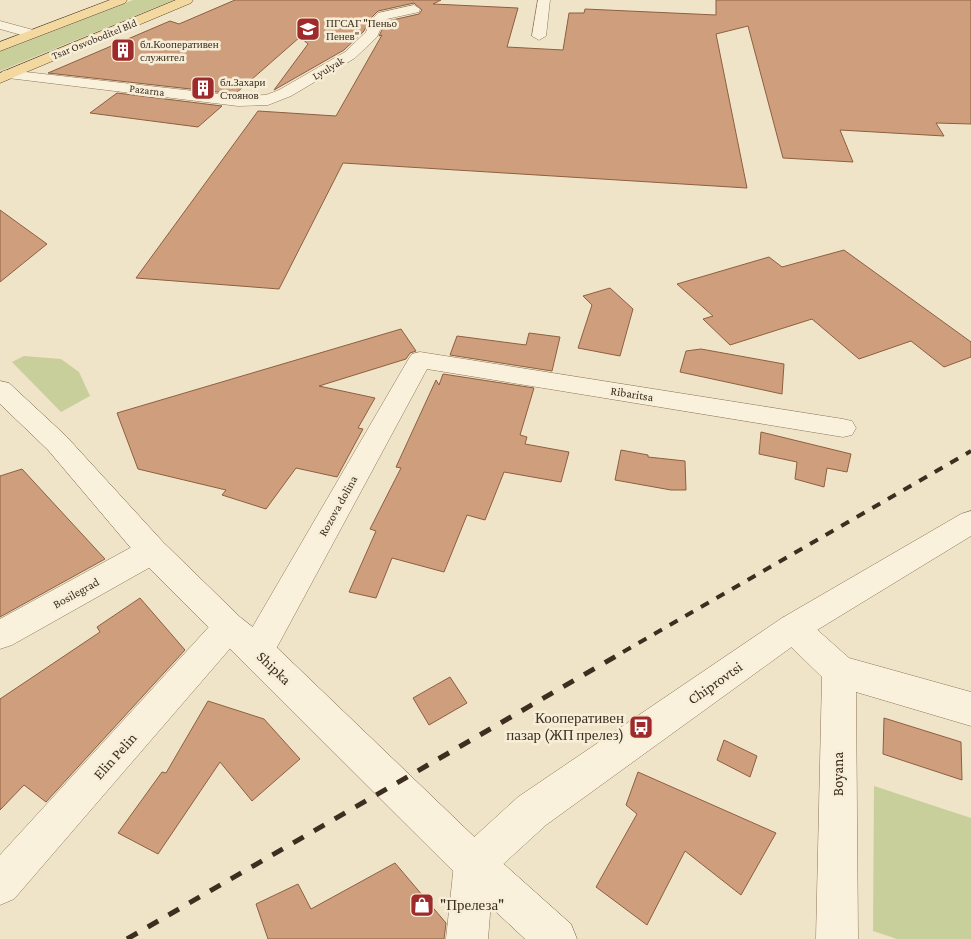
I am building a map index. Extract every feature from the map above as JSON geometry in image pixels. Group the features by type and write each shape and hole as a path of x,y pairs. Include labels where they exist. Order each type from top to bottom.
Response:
{"main road":[{"path":"0,47 122,0"},
{"name":"Tsar Osvoboditel Bld","path":"4,76 187,0"}],"street":[{"path":"539,36 544,0"},
{"name":"Lyulyak","path":"285,93 350,55 372,34 377,21 383,16 414,10"},
{"path":"0,24 32,34"},
{"name":"Pazarna","path":"4,76 238,101 268,100 285,93"},
{"name":"Ribaritsa","path":"420,360 844,428"},
{"name":"Rozova dolina","path":"257,651 420,360"},
{"name":"Shipka","path":"5,401 57,443 152,550 229,627 257,651 474,864 556,939"},
{"name":"Chiprovtsi","path":"474,864 532,811 793,628 971,522"},
{"name":"Bosilegrad","path":"0,635 152,550"},
{"name":"Elin Pelin","path":"0,885 229,627"},
{"path":"793,628 839,671 971,708"},
{"name":"Boyana","path":"837,939 839,671"},
{"path":"467,939 474,864"}],"green space":[{"path":"133,0 174,0 0,71 0,51"},
{"path":"24,356 61,359 79,372 90,396 61,412 12,362"},
{"path":"874,786 971,818 971,939 897,939 873,931"}],"building":[{"path":"235,0 441,0 433,4 518,8 507,47 563,50 569,13 584,13 585,9 716,15 716,0 971,0 971,124 936,123 944,136 840,130 853,162 783,158 748,26 716,34 747,188 343,163 279,289 136,278 258,111 336,116 382,35 379,36 385,24 388,21 419,14 422,10 414,3 378,11 369,20 364,31 344,50 274,90 308,44 300,37 235,94 48,73 170,21 179,24"},
{"path":"117,93 222,106 198,127 90,113"},
{"path":"0,210 47,244 0,282"},
{"path":"844,250 971,342 971,357 944,367 911,341 859,359 812,319 730,345 703,319 713,316 677,284 769,257 782,267"},
{"path":"610,288 633,309 620,356 578,348 592,305 583,296"},
{"path":"401,329 416,351 410,353 406,359 319,386 375,398 358,428 363,429 337,477 296,468 266,509 222,495 226,490 138,469 117,413"},
{"path":"529,333 560,337 552,371 450,355 457,336 526,345"},
{"path":"701,349 784,364 782,394 680,372 686,351"},
{"path":"443,374 534,388 520,435 527,437 525,444 569,452 561,482 504,472 485,520 467,515 444,572 392,558 376,598 349,592 376,531 370,529 401,468 396,467 436,380 439,385"},
{"path":"761,432 851,454 847,472 827,468 824,487 795,479 797,462 759,454"},
{"path":"621,450 648,455 648,457 685,461 686,490 671,490 615,480"},
{"path":"22,469 105,559 0,617 0,476"},
{"path":"140,598 185,650 46,802 24,785 0,810 0,699 100,632 97,627"},
{"path":"450,677 467,703 429,725 413,698"},
{"path":"208,701 264,719 300,759 252,801 220,762 158,854 118,833 162,772 166,773"},
{"path":"884,718 961,742 962,780 883,754"},
{"path":"724,740 757,756 750,777 717,760"},
{"path":"638,772 776,833 741,895 685,851 647,925 596,887 637,814 626,805"},
{"path":"395,863 446,923 444,939 268,939 256,904 298,884 311,909"}],"railway":[{"path":"623,652 971,451"},
{"path":"127,939 625,651"}],"place":[{"name":"ПГСАГ \"Пеньо Пенев\"","path":"308,29"},
{"name":"бл.Кооперативен служител","path":"123,50"},
{"name":"бл.Захари Стоянов","path":"203,88"},
{"name":"Кооперативен пазар (ЖП прелез)","path":"641,727"},
{"name":"\"Прелеза\"","path":"422,905"}]}
